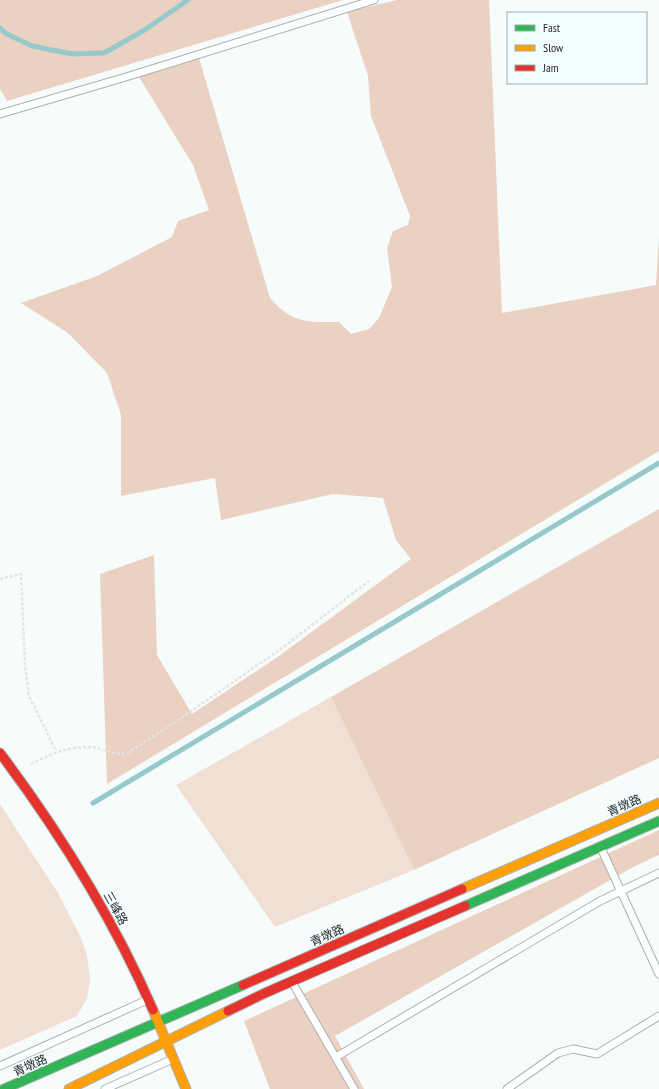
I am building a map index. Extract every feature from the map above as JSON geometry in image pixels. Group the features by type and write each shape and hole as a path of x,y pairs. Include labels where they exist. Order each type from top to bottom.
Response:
{"main road":[{"name":"三峰路","path":"0,754 15,772 59,836 106,912 168,1040 186,1089"},
{"name":"青墩路","path":"69,1089 168,1040 597,839 659,802"},
{"name":"青墩路","path":"4,1089 284,967 597,839 659,821"}],"lane":[{"path":"0,114 126,77 374,0"},
{"path":"597,839 659,974"},
{"path":"336,1056 600,901 659,873"},
{"path":"284,967 354,1089"},
{"path":"0,1066 148,999"},
{"path":"507,1089 558,1053 573,1049 597,1054 659,1016"},
{"path":"105,1089 174,1058"}],"path":[{"path":"0,579 21,574 25,665 29,696 56,752"},
{"path":"15,772 56,752 89,747 117,754 126,754 174,723 281,649 370,580"}],"shaded area":[{"path":"0,0 343,0 7,101 0,89"},
{"path":"397,0 489,0 502,313 656,285 659,237 659,451 107,784 100,574 154,555 157,655 192,714 279,656 411,559 396,540 383,498 333,494 221,520 215,478 121,496 121,415 107,373 68,333 21,303 97,276 172,237 178,221 209,210 193,165 139,77 199,58 270,298 286,313 301,320 339,322 351,334 369,329 379,318 392,287 387,248 393,231 408,225 410,216 371,116 368,76 347,12"},
{"path":"659,509 659,758 414,870 331,697"},
{"path":"331,697 414,870 275,927 176,785"},
{"path":"0,804 58,893 81,938 87,955 90,979 87,998 77,1016 0,1050"},
{"path":"659,830 659,855 635,866 335,1036 364,1089 270,1089 244,1021"}],"waterway":[{"path":"0,28 5,33 32,46 72,54 104,53 143,31 188,0"},
{"path":"93,803 659,463"}],"traffic: fast":[{"path":"465,906 659,821"},
{"path":"4,1089 243,985"}],"traffic: slow":[{"path":"462,889 659,803"},
{"path":"153,1010 186,1089"},
{"path":"69,1089 228,1011"}],"traffic: jam":[{"path":"0,753 44,814 84,877 121,942 153,1010"},
{"path":"243,985 462,889"},
{"path":"228,1011 265,993 465,906"}]}
